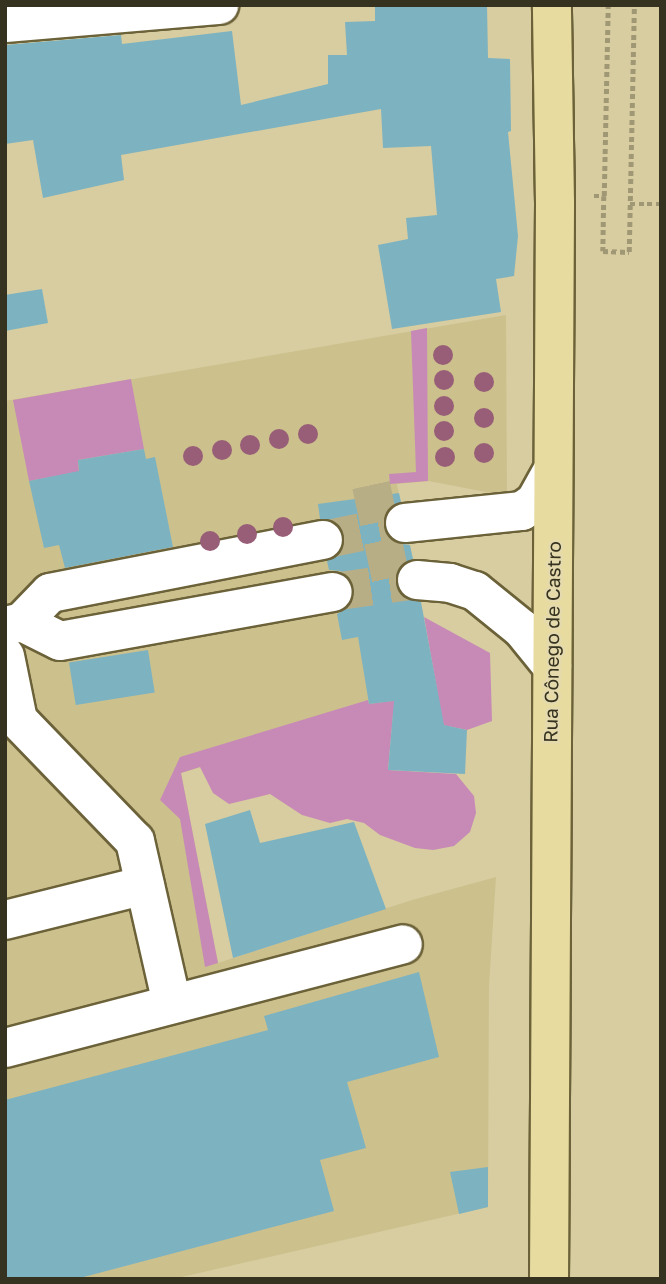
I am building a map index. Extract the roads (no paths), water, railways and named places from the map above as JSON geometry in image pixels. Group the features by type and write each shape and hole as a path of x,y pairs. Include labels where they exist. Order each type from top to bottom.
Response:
{"main road":[{"name":"Rua Cônego de Castro","path":"550,1279 555,203 552,5"}],"street":[{"path":"5,23 219,5"},
{"path":"405,523 522,511 536,502 553,470"},
{"path":"323,540 50,593 14,624 60,641 333,592"},
{"path":"417,580 450,583 475,591 522,629 552,666"},
{"path":"5,656 18,720 135,841 172,1004"},
{"path":"5,920 145,885"},
{"path":"5,1048 403,944"}],"tunnel":[{"path":"371,485 392,584"},
{"path":"323,540 405,523"},
{"path":"333,592 417,580"}]}
